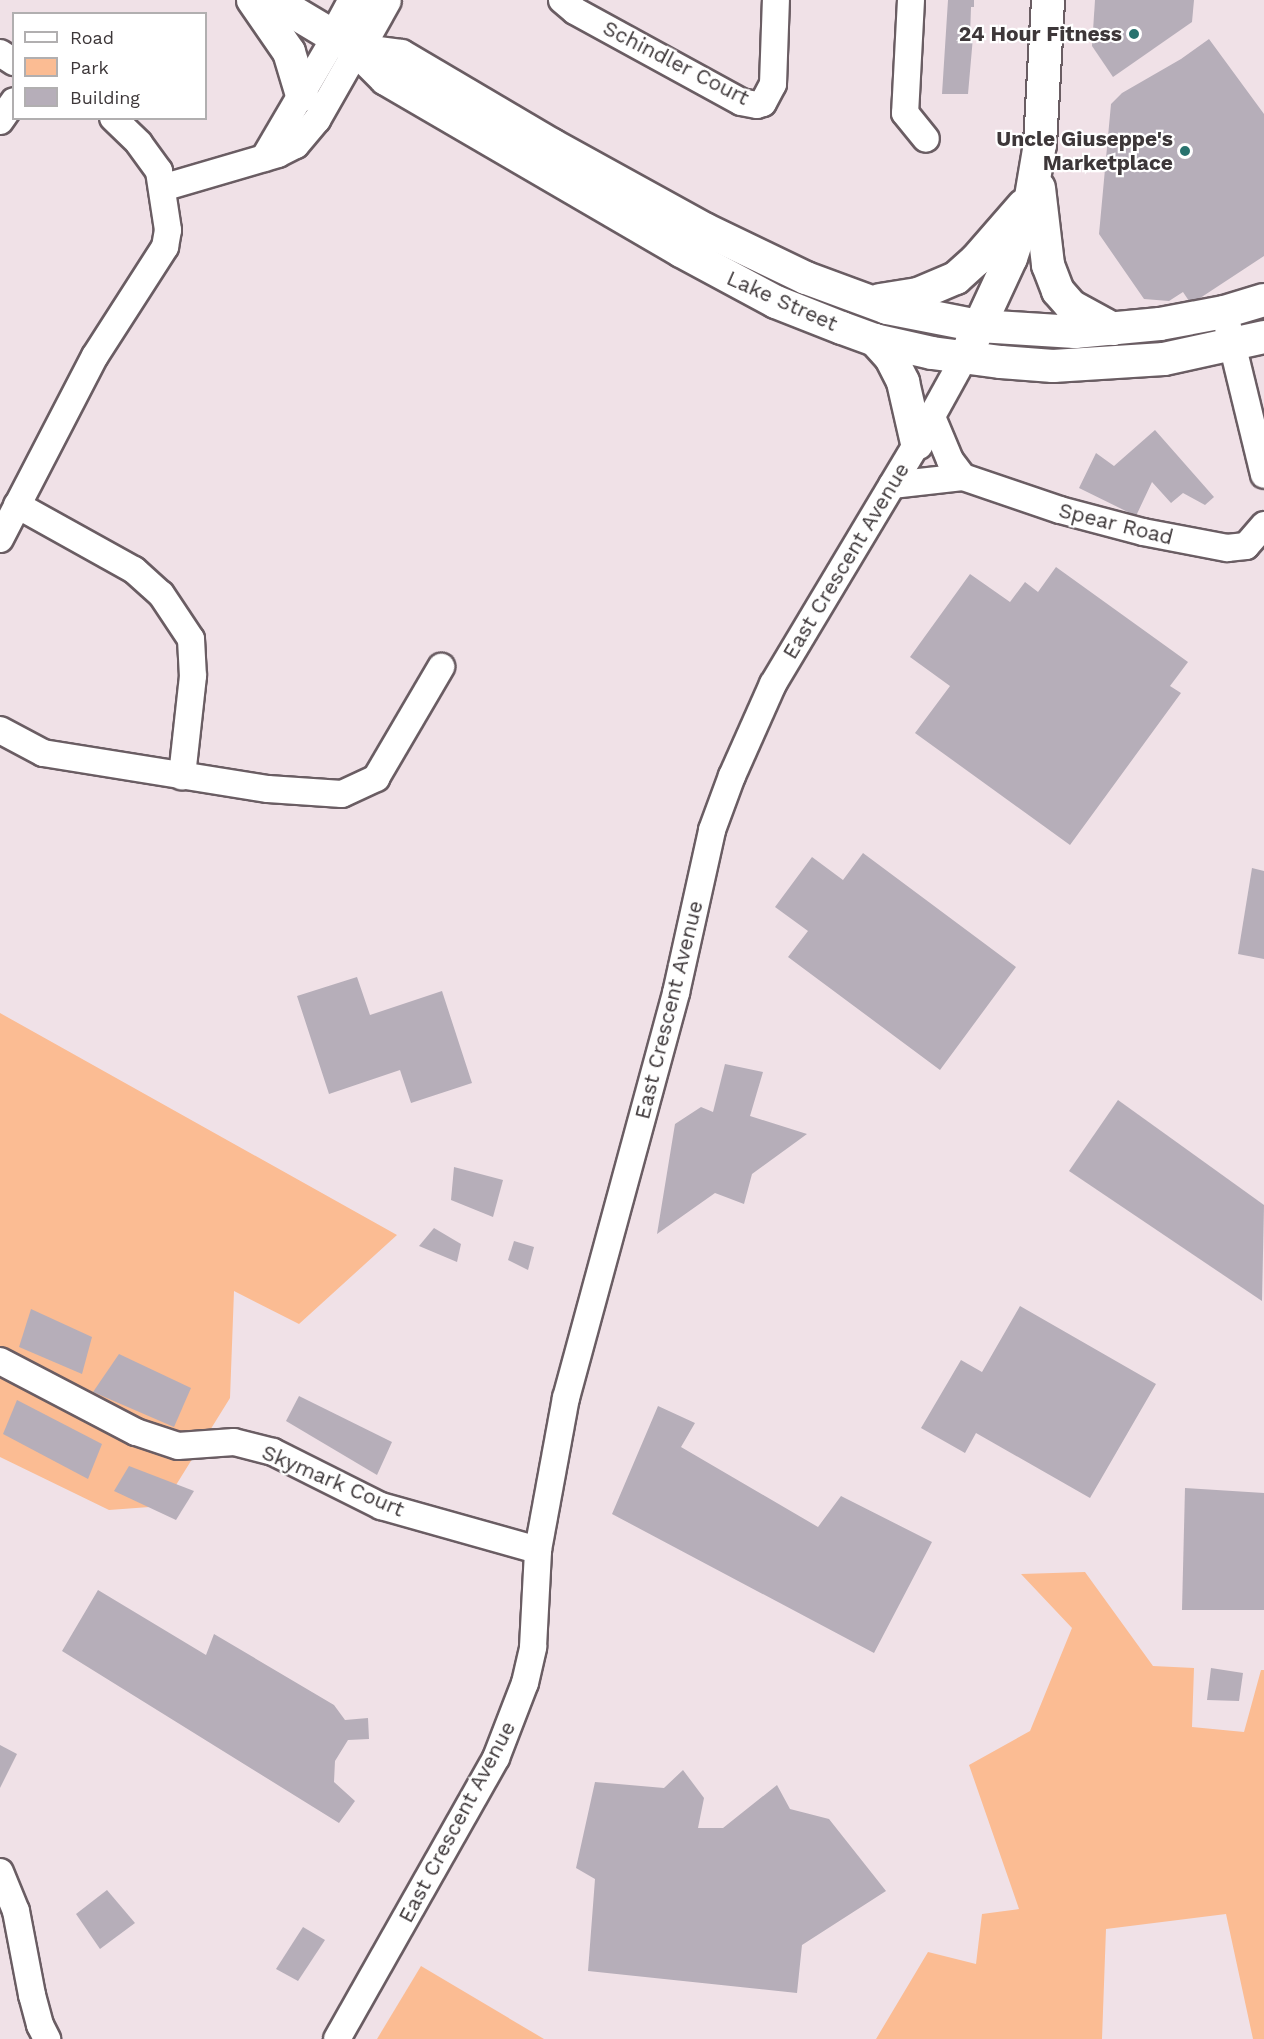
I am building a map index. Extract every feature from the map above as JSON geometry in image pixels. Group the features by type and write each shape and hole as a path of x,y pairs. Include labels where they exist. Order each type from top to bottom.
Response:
{"main road":[{"path":"253,0 289,52 302,95"},
{"name":"Lake Street","path":"273,0 346,44 386,79 715,270 787,307 875,340 964,358 1053,366 1164,359 1232,346 1264,337"},
{"path":"346,44 355,0"},
{"path":"346,44 385,0"},
{"name":"East Crescent Avenue","path":"964,358 1011,258 1034,183 1048,0"},
{"name":"Lake Street","path":"346,44 401,56 561,150 704,229 790,271 861,300 911,314 980,326 1044,331 1113,329 1224,312 1264,300"},
{"path":"861,300 904,298 946,284 976,260 1034,183"},
{"path":"1034,183 1048,265 1058,291 1071,306 1113,329"},
{"path":"875,340 891,358 924,430"}],"street":[{"name":"Schindler Court","path":"562,0 575,11 741,102 757,105 763,103 773,84 776,0"},
{"path":"911,0 905,113 926,139"},
{"path":"264,158 302,95 346,44"},
{"path":"162,188 264,158 288,149 304,137 317,120 346,44"},
{"path":"0,121 12,104"},
{"path":"0,539 95,356 165,247 168,230 159,171 139,143 115,120"},
{"path":"1224,312 1264,475"},
{"name":"East Crescent Avenue","path":"337,2039 496,1758 513,1718 533,1647 538,1550 566,1398 676,993 712,831 746,743 773,684 924,430 964,358"},
{"path":"924,430 963,477"},
{"path":"892,484 963,477"},
{"name":"Spear Road","path":"963,477 1060,510 1143,532 1227,548 1246,546 1264,525"},
{"path":"17,505 134,570 161,594 191,639 194,676 182,776"},
{"path":"0,730 43,753 268,789 342,794 376,778 441,667"},
{"name":"Skymark Court","path":"0,1361 136,1432 178,1446 234,1442 273,1452 381,1506 538,1550"},
{"path":"0,1872 16,1911 32,1995 40,2025 47,2039"}],"green space":[{"path":"0,1013 397,1235 299,1324 234,1291 230,1398 163,1506 109,1510 0,1457"},
{"path":"1085,1572 1153,1666 1194,1668 1192,1727 1244,1732 1261,1670 1264,1670 1264,2039 1253,2039 1226,1914 1106,1929 1102,2039 876,2039 928,1952 976,1964 982,1914 1019,1909 969,1765 1030,1731 1072,1628 1021,1574"},
{"path":"421,1966 544,2039 377,2039"}],"building":[{"path":"948,0 974,0 974,7 971,7 970,37 973,37 968,94 942,94"},
{"name":"24 Hour Fitness","path":"1095,0 1194,0 1192,22 1113,77 1092,46"},
{"name":"Uncle Giuseppe's Marketplace","path":"1209,39 1264,114 1264,256 1191,304 1183,292 1169,301 1144,299 1099,234 1111,104 1122,93 1181,59"},
{"path":"1155,430 1214,497 1205,505 1183,493 1171,503 1152,482 1136,516 1079,488 1096,453 1114,466"},
{"path":"1056,567 1188,662 1170,686 1181,693 1070,845 915,733 950,686 910,657 970,574 1010,602 1025,582 1038,592"},
{"path":"863,853 1016,967 940,1070 788,957 808,931 775,907 812,857 843,880"},
{"path":"1252,868 1264,871 1264,959 1238,954"},
{"path":"357,977 370,1015 442,991 472,1083 411,1103 400,1070 329,1094 297,996"},
{"path":"725,1064 763,1072 750,1116 807,1134 752,1174 744,1204 715,1193 657,1234 675,1124 701,1107 713,1112"},
{"path":"1118,1100 1264,1205 1262,1301 1069,1171"},
{"path":"454,1167 503,1180 493,1217 451,1200"},
{"path":"434,1228 461,1244 457,1262 419,1246"},
{"path":"514,1241 534,1247 528,1270 508,1260"},
{"path":"1020,1306 1156,1384 1090,1498 976,1433 965,1453 921,1428 961,1360 982,1372"},
{"path":"31,1309 92,1337 82,1374 19,1347"},
{"path":"119,1354 191,1388 174,1427 93,1392"},
{"path":"299,1396 392,1442 377,1475 286,1421"},
{"path":"17,1400 102,1444 88,1479 3,1434"},
{"path":"658,1406 695,1423 681,1447 818,1527 841,1496 932,1542 874,1653 612,1514"},
{"path":"129,1466 194,1491 176,1520 114,1491"},
{"path":"1185,1488 1264,1493 1264,1610 1182,1610"},
{"path":"98,1590 206,1655 214,1634 334,1705 345,1720 368,1718 369,1739 348,1740 335,1761 334,1782 355,1801 339,1823 62,1651"},
{"path":"1211,1668 1243,1673 1239,1701 1207,1700"},
{"path":"0,1745 17,1754 0,1788"},
{"path":"683,1770 704,1798 698,1828 723,1828 777,1785 790,1809 829,1819 886,1891 802,1945 797,1993 588,1971 595,1879 576,1868 595,1782 664,1788"},
{"path":"107,1890 135,1923 100,1949 76,1914"},
{"path":"303,1927 325,1940 298,1981 276,1969"}],"place":[{"name":"24 Hour Fitness","path":"1134,34"},
{"name":"Uncle Giuseppe's Marketplace","path":"1185,151"}]}
